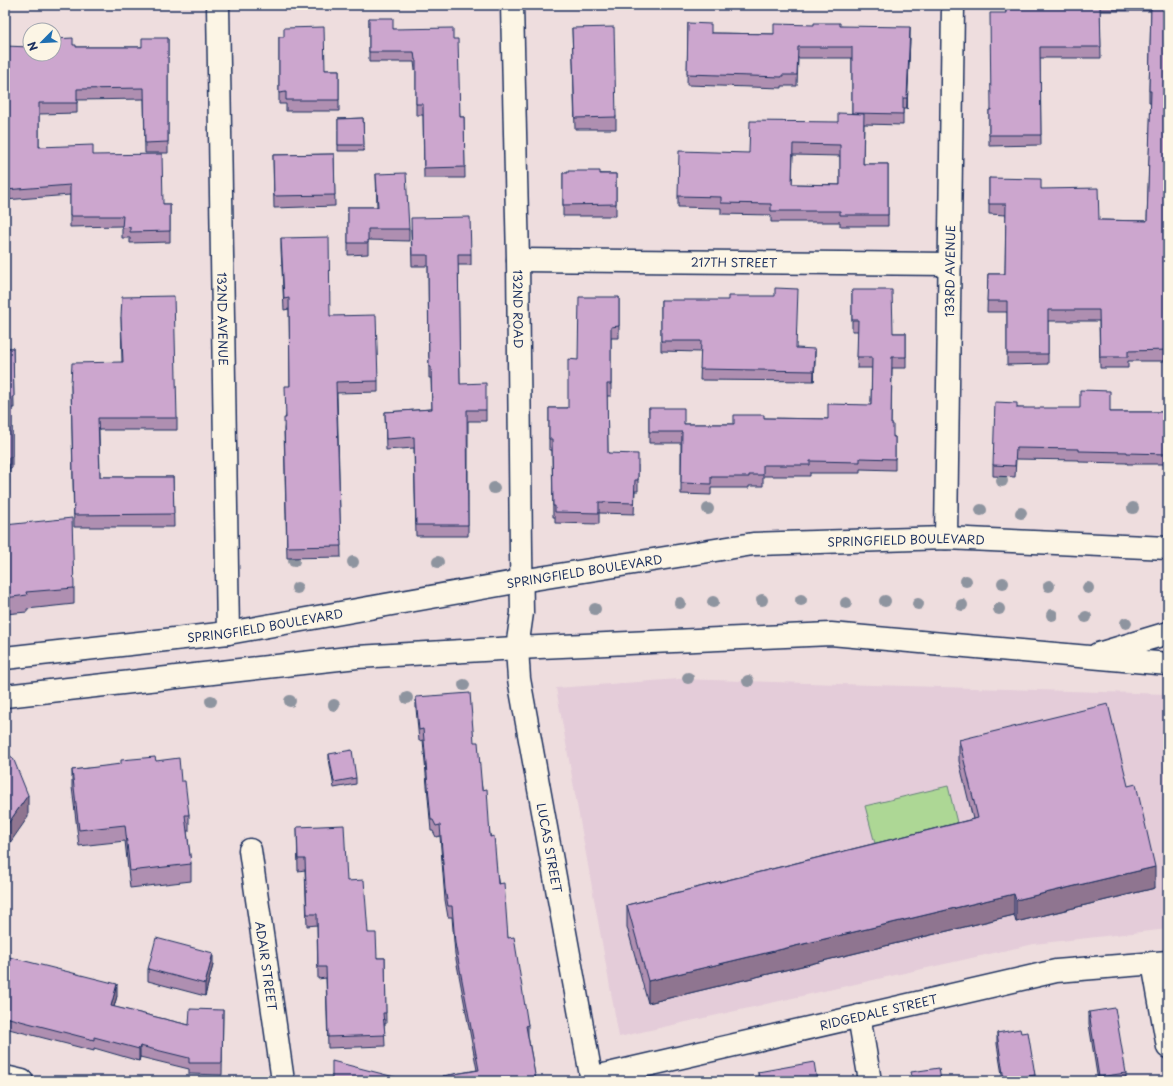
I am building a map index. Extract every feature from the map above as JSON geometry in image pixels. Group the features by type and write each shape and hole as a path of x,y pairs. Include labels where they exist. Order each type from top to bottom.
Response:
{"street":[{"name":"132ND AVENUE","path":"218,5 228,633"},
{"name":"132ND ROAD","path":"512,5 518,260 522,613"},
{"name":"133RD AVENUE","path":"946,538 953,5"},
{"name":"217TH STREET","path":"518,260 950,264"},
{"name":"SPRINGFIELD BOULEVARD","path":"5,658 228,633 521,581 753,544 946,538 1168,548"},
{"name":"LUCAS STREET","path":"522,613 517,648 519,679 592,1080"},
{"path":"1088,657 1168,633"},
{"path":"5,696 357,657 517,648 830,634 1168,664"},
{"name":"ADAIR STREET","path":"250,850 283,1081"},
{"path":"1161,963 1168,1047"},
{"name":"RIDGEDALE STREET","path":"592,1080 1056,970 1161,963"},
{"path":"859,1016 870,1081"},
{"path":"5,1077 22,1081"}],"shaded area":[{"path":"679,679 1168,694 1168,929 1034,944 619,1037 556,688"}],"green space":[{"path":"948,786 960,835 878,855 865,806"}],"building":[{"path":"1006,5 1100,5 1101,47 1040,47 1041,135 989,135 989,110 991,110 990,13 1006,13"},
{"path":"1151,5 1168,5 1168,350 1128,351 1128,357 1100,357 1099,310 1048,310 1048,354 1007,354 1007,301 987,301 988,274 1005,274 1006,204 989,204 989,178 1041,179 1041,189 1098,188 1099,220 1147,221 1151,91 1149,91"},
{"path":"369,18 393,18 393,29 453,28 453,39 458,39 460,117 464,117 465,167 424,168 423,104 416,104 416,60 414,52 369,52"},
{"path":"688,23 711,24 711,33 774,34 774,24 814,25 814,23 840,23 840,26 910,27 907,98 903,98 903,114 852,113 852,47 798,47 797,75 782,75 782,77 687,74"},
{"path":"324,27 325,70 339,70 339,100 286,100 286,92 279,93 279,37 284,37 284,28"},
{"path":"614,27 616,117 575,118 572,28"},
{"path":"73,38 73,45 76,45 76,47 142,47 142,38 168,38 168,142 145,143 144,88 77,89 77,103 39,103 39,147 93,145 93,155 162,154 163,204 170,204 170,231 130,232 130,227 122,228 123,216 70,216 70,185 5,190 5,46 22,47 22,62 62,62 62,39"},
{"path":"838,113 864,114 863,164 888,164 888,215 840,215 840,211 771,211 771,204 721,203 721,197 678,196 679,151 749,153 750,121 838,122","holes":["793,144 840,145 840,185 792,184"]},
{"path":"363,118 364,145 338,145 338,119"},
{"path":"334,154 335,195 274,196 273,155"},
{"path":"568,171 600,171 600,174 616,174 616,204 563,205 563,173 568,173"},
{"path":"406,173 409,229 368,229 368,243 348,243 348,207 378,207 376,174"},
{"path":"5,190 6,234 5,234"},
{"path":"470,217 471,254 458,254 460,384 486,383 486,410 467,410 468,525 416,525 414,437 386,439 385,412 432,409 431,367 429,367 428,255 412,255 411,218"},
{"path":"329,237 330,316 376,315 378,381 336,382 341,546 287,547 284,418 286,418 285,386 290,386 289,298 284,299 281,238"},
{"path":"775,288 798,289 796,348 815,349 814,371 700,369 701,341 661,341 661,300 728,300 728,296 775,296"},
{"path":"852,290 892,290 893,333 906,333 906,357 892,357 891,424 893,424 893,437 895,437 895,459 860,458 860,462 810,461 810,465 763,465 763,475 749,475 749,477 711,477 711,484 681,483 682,432 649,432 649,408 684,408 684,424 734,424 734,415 764,415 764,418 828,419 828,404 871,405 872,357 857,357 858,320 852,320"},
{"path":"174,296 177,418 98,418 100,477 173,477 174,514 74,515 71,384 72,363 123,362 121,317 122,297"},
{"path":"579,297 619,297 619,326 611,327 611,384 607,384 608,453 638,454 638,480 635,480 634,503 599,502 599,513 555,512 555,506 553,506 552,439 549,439 549,408 568,408 568,359 578,360"},
{"path":"5,321 6,348 13,348 14,397 12,397 12,457 9,457 9,484 5,481"},
{"path":"1080,390 1110,391 1110,412 1168,412 1168,454 1079,451 1079,449 1016,448 1015,466 993,465 995,402 1017,403 1017,408 1080,408"},
{"path":"72,518 74,588 26,592 27,595 5,598 5,525"},
{"path":"470,693 474,742 478,742 482,790 487,789 490,837 494,836 498,884 504,883 508,938 514,937 528,1025 526,1026 536,1081 444,1081 443,1076 479,1070 455,943 452,906 448,906 445,889 440,825 436,826 433,820 431,820 423,729 419,730 416,697"},
{"path":"1108,704 1128,786 1136,784 1155,867 1016,900 1014,894 648,981 627,905 978,818 959,740"},
{"path":"352,750 356,778 334,782 329,754"},
{"path":"5,752 13,758 28,795 5,828"},
{"path":"155,757 156,761 179,758 181,781 185,781 189,815 185,815 191,864 130,871 125,825 79,830 72,770 121,764 121,760"},
{"path":"344,825 347,881 364,880 368,933 376,933 377,958 385,958 386,1013 383,1013 385,1035 328,1037 326,967 318,967 317,914 307,914 305,859 298,859 297,827"},
{"path":"156,938 213,953 205,984 148,969"},
{"path":"5,956 117,984 111,1006 189,1025 190,1009 223,1010 222,1063 189,1063 189,1058 140,1046 139,1049 94,1037 94,1040 5,1017"},
{"path":"1115,1008 1126,1073 1099,1077 1089,1012"},
{"path":"1020,1029 1021,1033 1028,1032 1035,1075 1004,1080 997,1033"},
{"path":"332,1061 410,1081 332,1081"},
{"path":"814,1062 817,1081 760,1081 758,1072"},
{"path":"939,1068 941,1081 913,1081 911,1072"}]}
